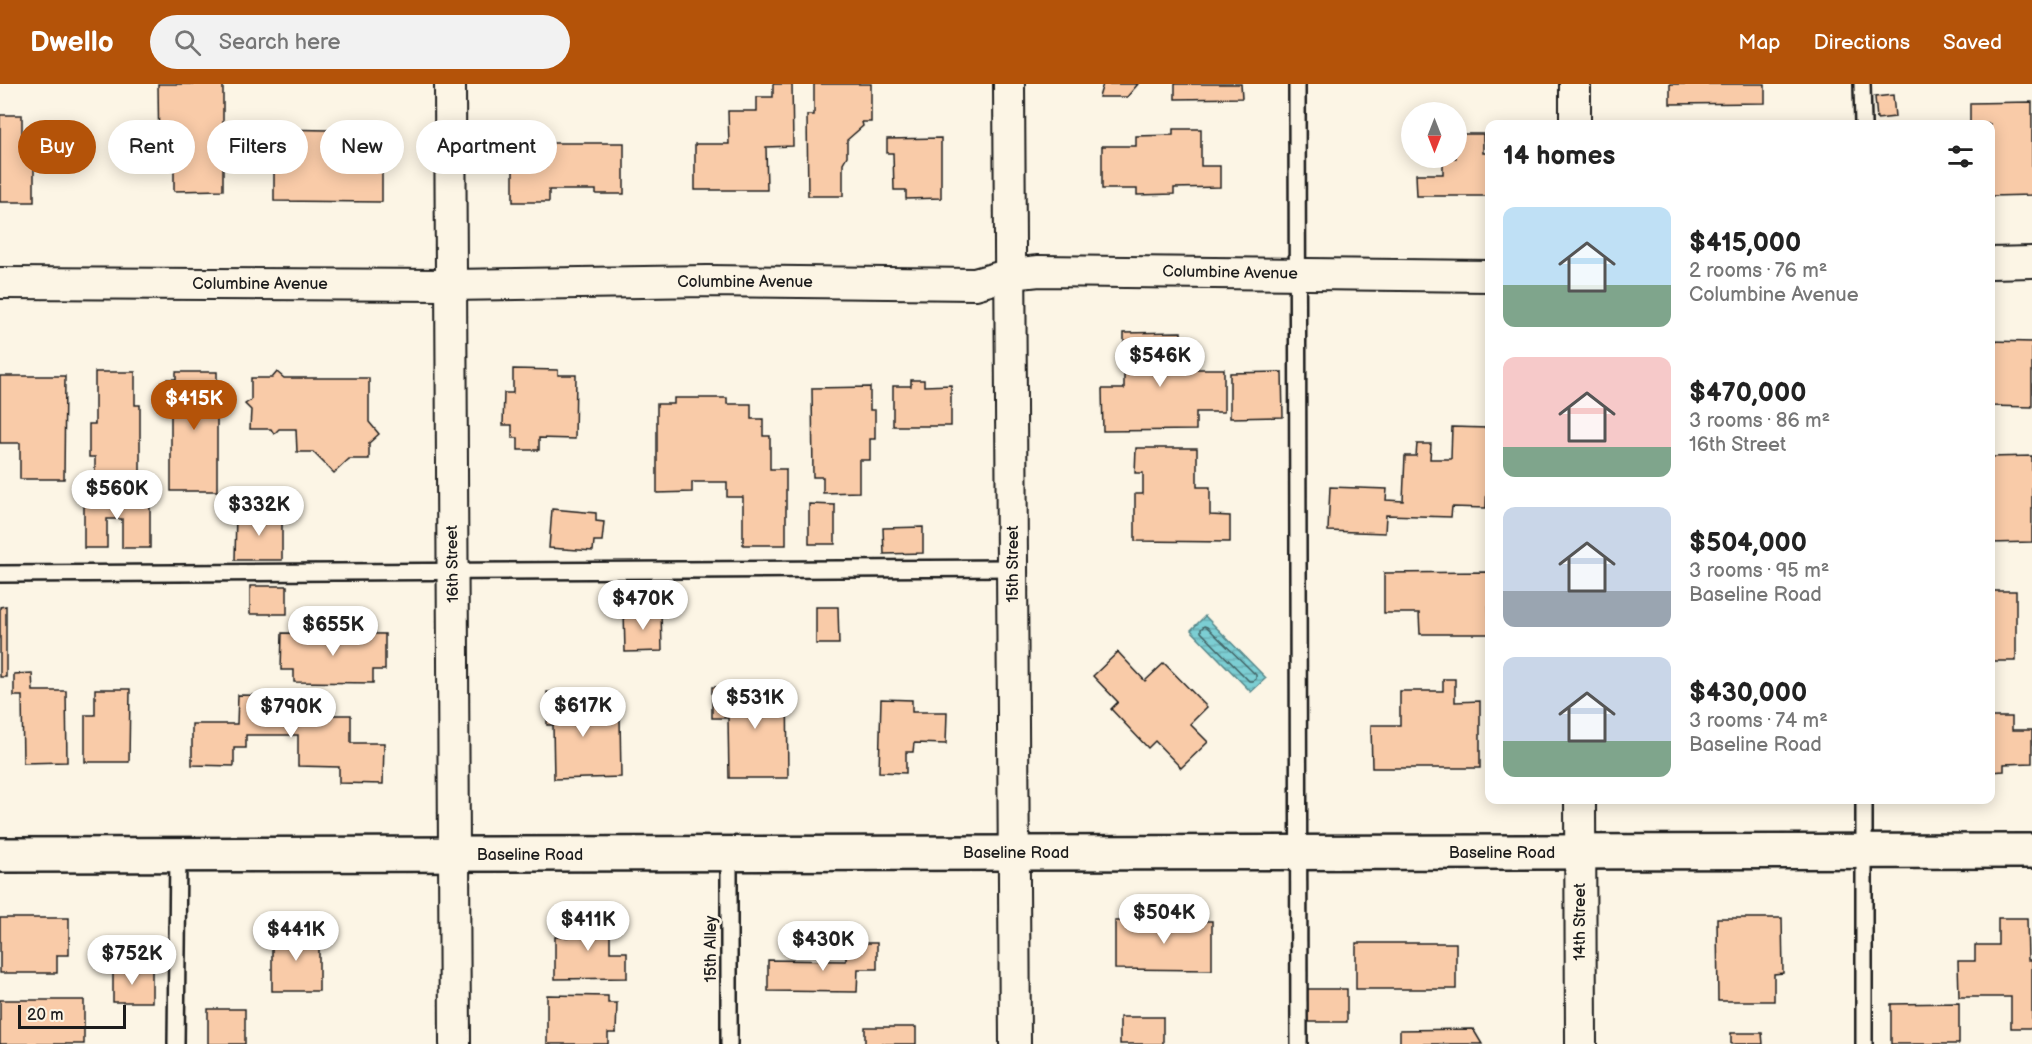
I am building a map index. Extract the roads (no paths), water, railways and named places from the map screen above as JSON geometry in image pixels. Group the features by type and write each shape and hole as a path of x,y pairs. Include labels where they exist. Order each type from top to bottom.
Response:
{"street":[{"name":"16th Street","path":"450,84 455,1044"},
{"name":"15th Street","path":"1009,84 1016,1044"},
{"path":"1575,84 1575,120"},
{"path":"1995,262 2032,262"},
{"name":"Columbine Avenue","path":"0,283 450,285 707,281 975,284 1011,274 1039,270 1485,276"},
{"name":"14th Street","path":"1580,804 1581,1044"},
{"name":"Baseline Road","path":"0,855 455,856 2032,851"}],"lane":[{"path":"1297,84 1299,1044"},
{"path":"1862,84 1863,120"},
{"path":"0,574 1013,568"},
{"path":"1864,804 1864,1044"},
{"path":"176,1044 178,854"},
{"name":"15th Alley","path":"729,854 729,1044"}],"water":[{"path":"1205,616 1266,678 1251,692 1191,630"}]}
